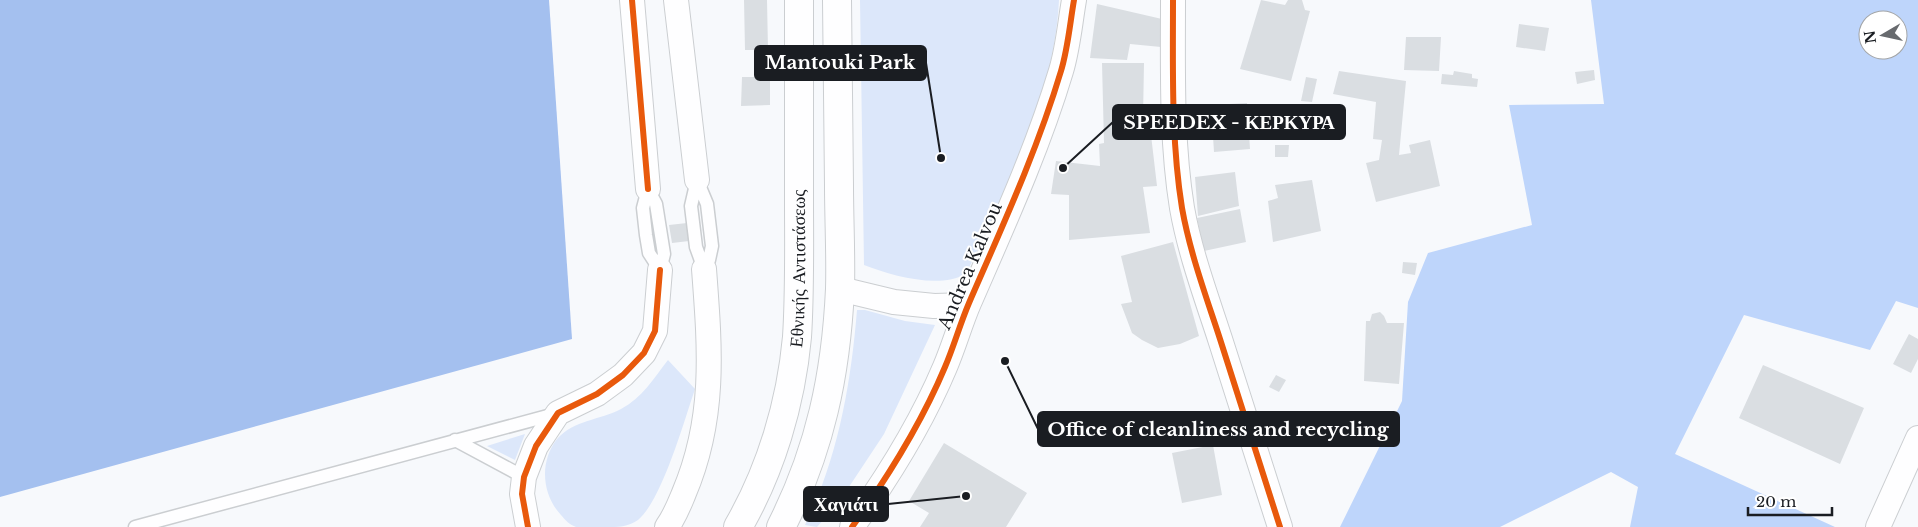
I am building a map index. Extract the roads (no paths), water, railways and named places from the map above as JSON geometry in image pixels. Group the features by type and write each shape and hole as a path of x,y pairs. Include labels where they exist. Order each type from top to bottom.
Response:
{"main road":[{"name":"Εθνικής Αντιστάσεως","path":"738,527 754,499 769,463 780,429 790,386 796,338 798,288 799,0"},
{"path":"781,527 804,478 821,427 829,390 840,289 837,0"}],"street":[{"path":"632,0 648,189"},
{"path":"676,0 696,180"},
{"name":"Andrea Kalvou","path":"852,527 878,491 916,426 945,367 968,305 999,238 1028,167 1062,69 1074,0"},
{"path":"1173,0 1175,136 1182,210 1206,297 1280,527"},
{"path":"668,527 674,518 691,477 703,436 708,406 709,338 704,269"},
{"path":"528,527 522,494 524,477 536,446 558,413 597,394 623,375 644,353 655,331 660,270"},
{"path":"840,289 894,302 934,306 968,305"},
{"path":"1878,527 1918,438"}],"lane":[{"path":"696,180 707,204 712,246 709,260 704,269"},
{"path":"648,189 643,208 646,235 649,253 660,270"},
{"path":"135,527 558,413"},
{"path":"455,440 524,477"}],"place":[{"name":"Mantouki Park","path":"941,158"},
{"name":"SPEEDEX - ΚΕΡΚΥΡΑ","path":"1063,168"},
{"name":"Office of cleanliness and recycling","path":"1005,361"},
{"name":"Χαγιάτι","path":"966,496"}]}
